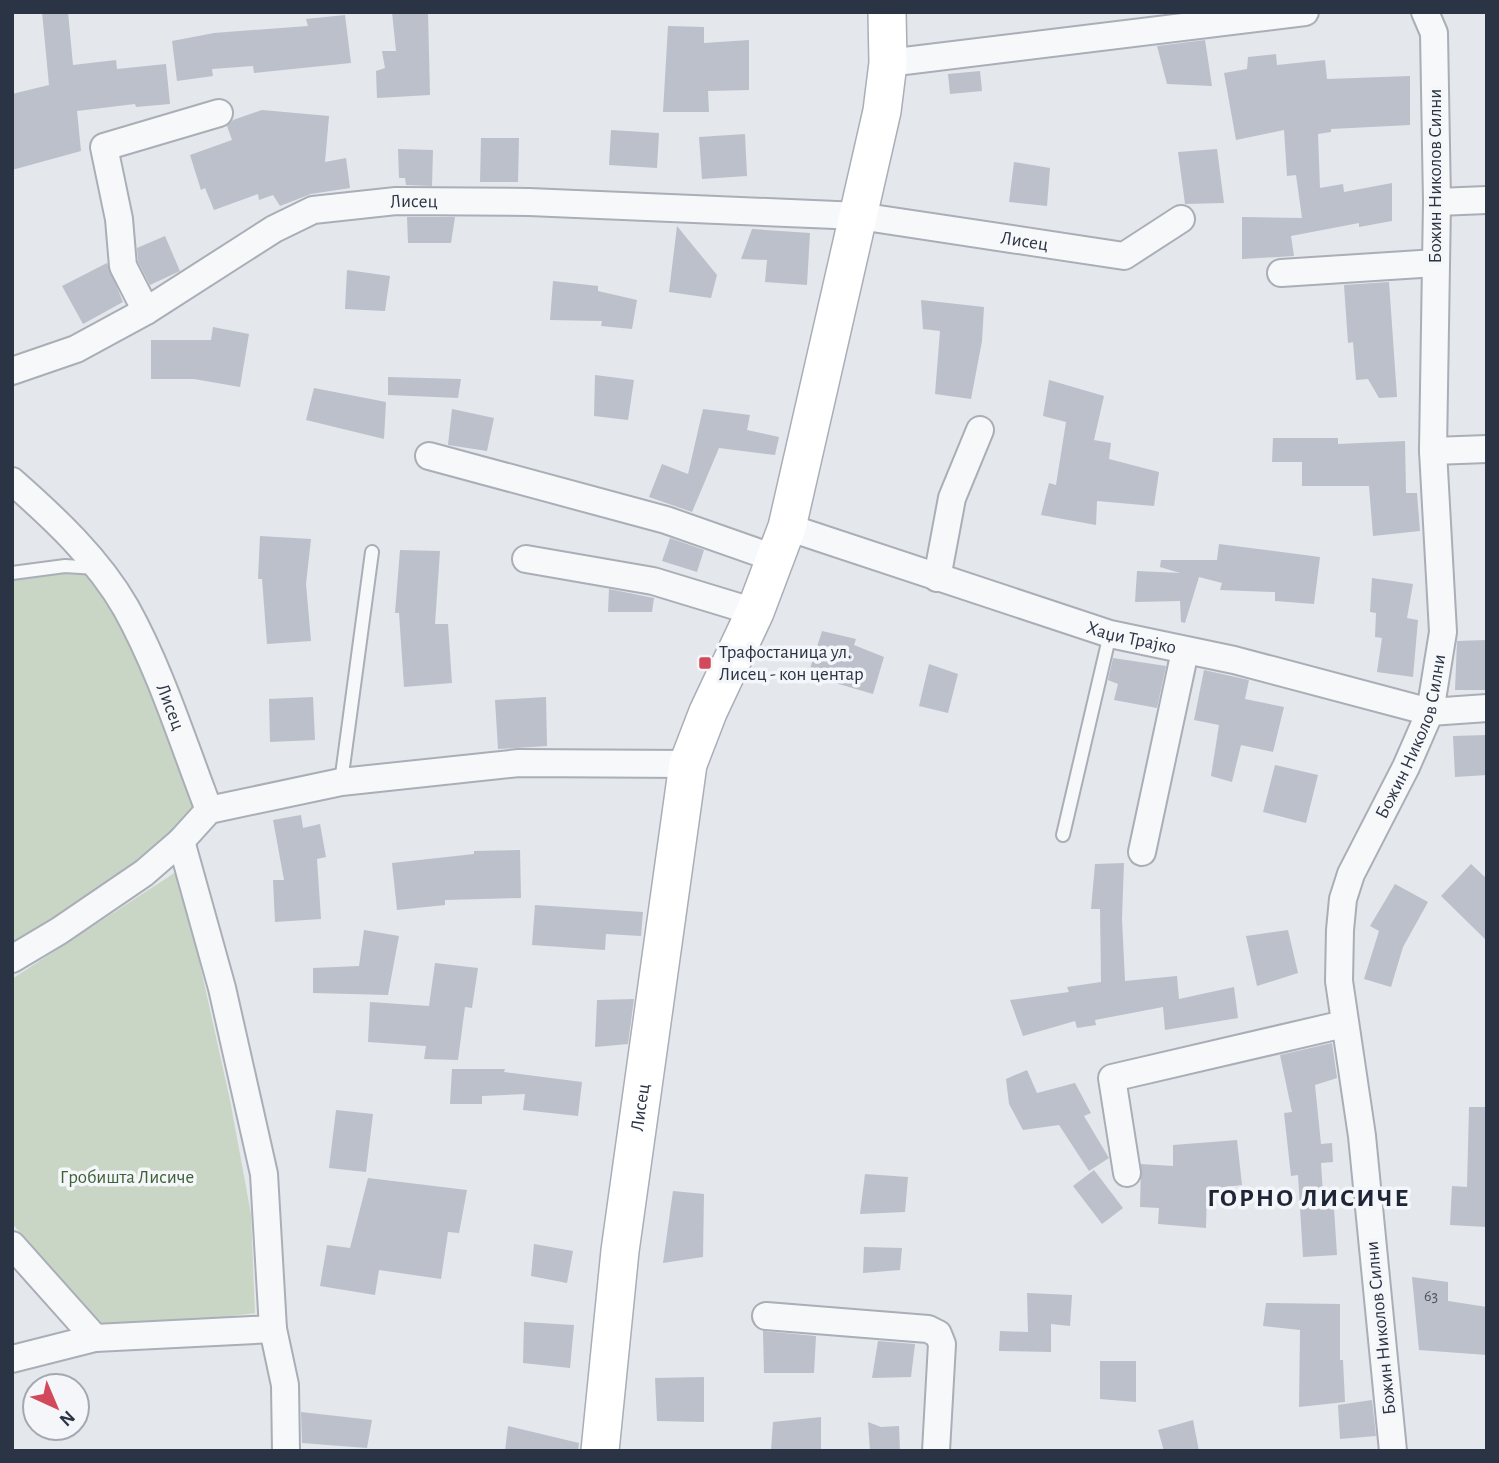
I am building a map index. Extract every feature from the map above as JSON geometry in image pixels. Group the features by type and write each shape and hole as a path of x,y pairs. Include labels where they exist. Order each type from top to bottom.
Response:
{"street":[{"name":"Лисец","path":"600,1451 620,1251 688,764 708,712 755,612 782,543 882,111 888,63 887,12"},
{"path":"888,63 1305,12"},
{"name":"Божин Николов Силни","path":"1393,1451 1362,1136 1339,981 1343,900 1351,874 1406,767 1430,712 1443,632 1433,451 1437,202 1434,33 1424,12"},
{"path":"146,311 123,266 119,219 104,147 219,113"},
{"path":"1437,202 1487,200"},
{"name":"Лисец","path":"12,371 76,349 146,311 274,229 313,210 396,201 516,202 859,216 1124,256 1181,219"},
{"path":"1281,273 1436,263"},
{"path":"937,578 952,498 980,430"},
{"path":"1433,451 1487,449"},
{"name":"Хаџи Трајко","path":"429,456 666,520 937,578 1110,634 1234,660 1430,712 1487,708"},
{"name":"Лисец","path":"12,481 41,507 96,568 125,607 149,656 209,810"},
{"path":"526,559 653,581 755,612"},
{"path":"1142,852 1185,651"},
{"path":"12,958 59,931 144,873 181,841 209,810 341,782 519,763 688,764"},
{"path":"181,841 222,988 264,1174 273,1329 285,1385 286,1451"},
{"path":"1127,1173 1112,1078 1344,1024"},
{"path":"12,1245 95,1338"},
{"path":"766,1317 928,1329 938,1334 942,1344 936,1451"},
{"path":"12,1359 95,1338 273,1329"}],"lane":[{"path":"341,782 372,551"},
{"path":"12,573 65,566 96,568"},
{"path":"1063,835 1110,634"}],"green space":[{"path":"96,568 209,810 12,959 12,573"},
{"name":"Гробишта Лисиче","path":"179,870 230,1100 251,1214 255,1313 120,1331 90,1317 12,1223 12,979"}],"building":[{"path":"42,12 68,12 73,65 116,60 117,69 166,64 170,104 136,107 135,104 77,111 81,151 12,170 12,94 49,85"},
{"path":"392,12 428,12 430,95 377,98 376,71 385,68 382,51 396,51"},
{"path":"345,15 351,63 254,73 253,66 212,69 213,76 177,81 172,41 214,33 308,26 306,19"},
{"path":"668,26 704,27 704,43 749,40 749,90 708,91 709,112 663,112"},
{"path":"1205,40 1212,86 1167,84 1157,46"},
{"path":"1276,54 1277,65 1325,60 1327,79 1410,76 1410,125 1331,129 1331,132 1318,134 1320,188 1343,184 1344,192 1392,183 1392,221 1359,227 1359,223 1291,236 1294,256 1242,259 1242,217 1302,218 1296,175 1287,176 1284,130 1236,140 1224,73 1247,69 1248,57"},
{"path":"980,71 982,91 950,94 948,74"},
{"path":"262,110 329,116 325,162 346,158 350,188 311,194 280,206 273,195 259,200 258,194 214,210 205,188 201,190 190,155 232,140 227,126 233,120"},
{"path":"611,130 659,133 657,168 609,165"},
{"path":"745,134 747,176 702,179 699,137"},
{"path":"481,138 519,138 518,182 480,182"},
{"path":"398,149 433,150 432,186 406,185 405,178 399,178"},
{"path":"1217,149 1224,203 1185,204 1178,152"},
{"path":"1014,162 1050,168 1047,206 1009,202"},
{"path":"407,217 455,217 451,243 408,243"},
{"path":"677,226 717,275 711,298 669,292"},
{"path":"752,229 810,233 807,285 765,282 767,260 741,259"},
{"path":"165,236 180,271 150,285 138,262 137,248"},
{"path":"107,263 123,302 83,324 62,286"},
{"path":"347,270 390,276 385,311 345,309"},
{"path":"553,281 598,286 598,291 637,300 632,329 601,326 602,321 550,320"},
{"path":"1389,282 1397,397 1379,398 1368,379 1356,380 1353,342 1348,343 1344,285"},
{"path":"921,300 984,307 982,341 971,399 935,394 940,331 923,329"},
{"path":"213,327 249,334 240,387 194,379 151,379 151,340 211,340"},
{"path":"595,375 634,380 628,420 594,416"},
{"path":"388,377 461,379 458,398 388,395"},
{"path":"1049,380 1104,396 1094,440 1111,443 1109,459 1159,472 1154,506 1097,501 1096,525 1041,515 1049,483 1056,485 1066,422 1043,416"},
{"path":"314,388 386,402 384,439 306,420"},
{"path":"452,409 494,418 487,451 448,445"},
{"path":"703,409 750,415 747,430 779,437 775,455 719,448 692,512 649,497 662,464 688,474"},
{"path":"1273,438 1338,438 1338,444 1405,441 1406,493 1417,493 1420,531 1373,536 1369,486 1302,486 1302,462 1272,462"},
{"path":"260,536 311,539 306,584 311,641 267,644 262,579 258,579"},
{"path":"670,538 704,550 697,572 662,561"},
{"path":"1219,544 1320,557 1314,604 1275,601 1275,592 1220,590 1222,583 1199,577 1185,623 1181,622 1180,601 1135,602 1137,571 1180,573 1160,567 1161,560 1217,560"},
{"path":"400,550 440,551 435,624 448,624 452,683 404,687 399,613 395,613"},
{"path":"1372,578 1413,584 1407,618 1418,620 1413,677 1377,672 1382,638 1375,637 1376,613 1370,612"},
{"path":"609,589 654,598 652,612 608,612"},
{"path":"822,631 856,639 854,645 884,657 873,694 808,675"},
{"path":"1487,640 1487,690 1455,690 1457,641"},
{"path":"1113,658 1166,666 1157,708 1114,700 1118,684 1108,680"},
{"path":"929,664 958,674 948,713 919,706"},
{"path":"1204,670 1249,680 1245,699 1284,707 1273,752 1241,745 1232,782 1211,776 1219,725 1194,720"},
{"path":"313,697 315,740 270,742 269,699"},
{"path":"546,697 547,746 498,749 495,700"},
{"path":"1487,735 1487,775 1455,777 1453,736"},
{"path":"1275,765 1318,775 1306,823 1263,812"},
{"path":"301,815 303,828 320,824 326,857 317,859 321,919 275,922 273,880 284,880 273,820"},
{"path":"520,850 521,898 445,900 445,905 397,910 392,863 474,854 474,851"},
{"path":"1124,863 1122,919 1125,981 1177,976 1179,999 1234,987 1238,1018 1165,1030 1163,1007 1095,1020 1096,1025 1077,1028 1075,1021 1023,1036 1010,1000 1069,992 1067,987 1101,982 1100,909 1091,909 1095,864"},
{"path":"1471,864 1487,879 1487,941 1441,896"},
{"path":"1395,884 1428,902 1403,947 1391,987 1364,979 1379,931 1370,926"},
{"path":"535,905 643,912 641,936 606,934 605,950 532,945"},
{"path":"364,930 399,936 388,995 313,993 313,968 359,966"},
{"path":"1288,930 1298,973 1257,986 1246,936"},
{"path":"435,963 478,968 472,1008 465,1007 458,1060 424,1059 426,1046 368,1042 370,1002 429,1006"},
{"path":"634,999 628,1044 595,1047 597,1000"},
{"path":"1332,1043 1337,1078 1315,1085 1321,1144 1332,1143 1333,1162 1321,1163 1324,1209 1334,1208 1337,1255 1303,1257 1298,1175 1291,1176 1284,1113 1292,1112 1280,1055"},
{"path":"452,1069 505,1069 504,1072 582,1082 578,1116 523,1110 525,1094 482,1096 482,1104 450,1104"},
{"path":"1027,1070 1037,1093 1075,1083 1091,1113 1084,1116 1109,1158 1089,1171 1059,1125 1023,1130 1009,1104 1006,1079"},
{"path":"1469,1107 1487,1107 1487,1227 1450,1225 1452,1186 1467,1187"},
{"path":"336,1110 373,1114 366,1172 329,1168"},
{"path":"1237,1140 1242,1185 1207,1189 1206,1228 1158,1224 1159,1208 1140,1207 1141,1164 1173,1166 1173,1145"},
{"path":"1094,1170 1123,1208 1102,1224 1073,1186"},
{"path":"865,1174 908,1177 905,1212 860,1214"},
{"path":"368,1178 467,1190 459,1233 448,1232 441,1279 379,1270 375,1295 320,1286 327,1245 350,1248"},
{"path":"673,1191 704,1194 703,1257 663,1263"},
{"path":"534,1244 573,1251 567,1283 531,1276"},
{"path":"864,1247 902,1248 900,1270 863,1273"},
{"path":"1412,1277 1448,1282 1448,1301 1487,1307 1487,1355 1419,1350"},
{"path":"1027,1293 1072,1295 1070,1326 1051,1324 1051,1352 999,1351 1000,1331 1028,1332"},
{"path":"1266,1303 1340,1304 1340,1360 1343,1360 1345,1402 1299,1407 1300,1330 1263,1326"},
{"path":"524,1322 574,1325 570,1368 523,1363"},
{"path":"763,1331 816,1336 814,1373 764,1373"},
{"path":"878,1341 915,1344 911,1377 872,1378"},
{"path":"1100,1361 1136,1361 1136,1402 1100,1399"},
{"path":"704,1377 704,1422 657,1421 655,1378"},
{"path":"1372,1400 1376,1436 1340,1439 1338,1405"},
{"path":"301,1412 372,1420 367,1448 302,1443"},
{"path":"821,1417 821,1451 771,1451 773,1422"},
{"path":"1193,1420 1199,1451 1164,1451 1158,1430"},
{"path":"868,1422 881,1427 899,1426 900,1451 870,1451"},
{"path":"508,1426 579,1443 578,1451 505,1451"}],"place":[{"name":"Трафостаница ул. Лисец - кон центар","path":"705,663"}],"district":[{"name":"ГОРНО ЛИСИЧЕ","path":"1309,1198"}]}
